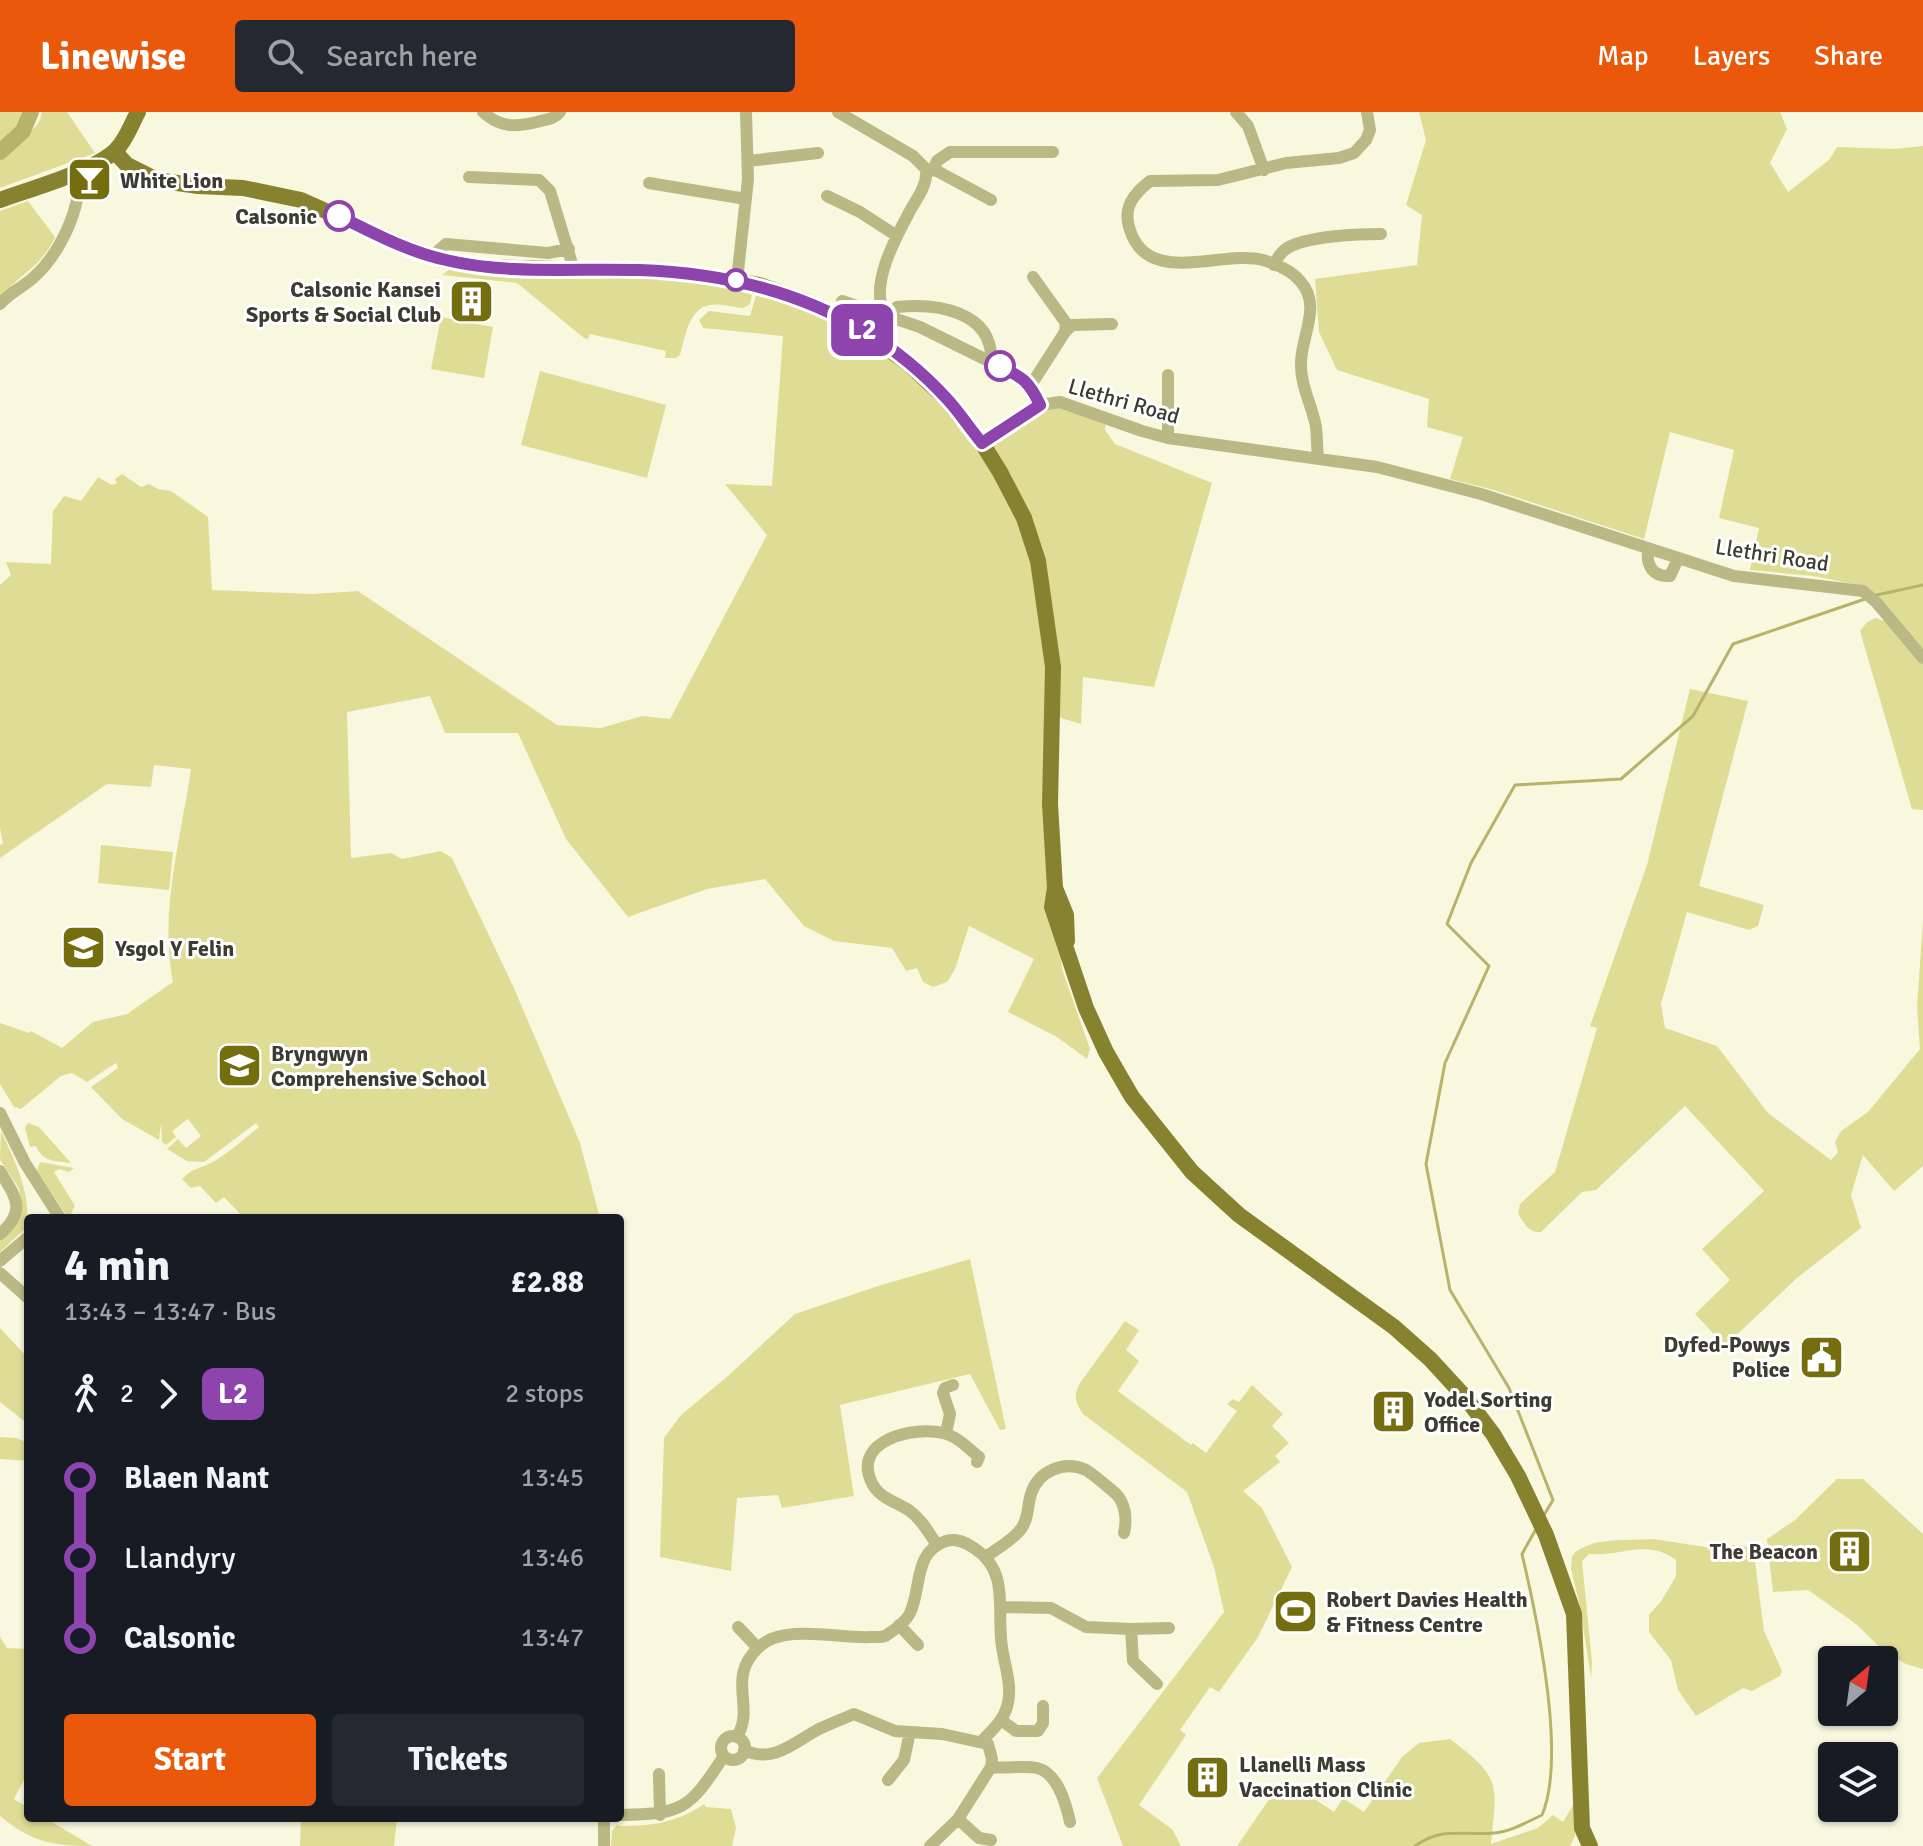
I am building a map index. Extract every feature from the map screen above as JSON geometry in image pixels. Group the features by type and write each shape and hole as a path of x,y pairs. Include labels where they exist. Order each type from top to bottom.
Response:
{"main road":[{"path":"0,200 70,174 115,152 138,112"},
{"path":"115,152 127,165 157,180 243,188 301,200 432,256 483,267 679,272 737,280 805,301 858,327 909,364 947,400 982,443 1024,518 1038,561 1053,667 1050,804 1055,888 1066,915 1067,947 1086,1008 1106,1052 1132,1097 1192,1172 1239,1215 1394,1327 1430,1359 1493,1434 1518,1476 1546,1535 1564,1590 1571,1601 1578,1676 1582,1828 1590,1846"},
{"path":"1575,1846 1582,1828"}],"street":[{"path":"483,112 491,120 521,127 554,119 560,112"},
{"path":"737,280 746,199 746,112"},
{"path":"838,112 913,156 930,170 991,200"},
{"path":"1236,112 1248,126 1264,170"},
{"path":"1318,457 1316,428 1303,385 1301,362 1311,311 1309,293 1292,273 1250,259 1174,263 1146,255 1132,239 1127,220 1130,200 1150,181 1218,180 1286,163 1339,158 1354,153 1366,140 1370,130 1367,112"},
{"path":"888,316 879,306 881,283 897,236 937,161 950,152 1053,152"},
{"path":"748,161 818,153"},
{"path":"0,304 7,295 35,276 57,249 76,203 77,188 70,174"},
{"path":"469,177 539,180 550,191 574,270"},
{"path":"649,183 746,199"},
{"path":"827,196 860,212 897,236"},
{"path":"1274,265 1280,254 1290,246 1354,234 1381,234"},
{"path":"432,256 446,244 548,253 569,249"},
{"path":"1033,277 1066,323 1065,332"},
{"path":"842,301 920,327 1025,379 1040,405"},
{"path":"888,316 897,307 916,305 959,313 983,329 992,350 991,362"},
{"path":"1031,385 1072,325 1112,324"},
{"path":"1168,375 1168,438"},
{"name":"Llethri Road","path":"982,443 1040,405 1060,402 1168,438 1377,467 1457,488 1734,576 1863,591 1923,658"},
{"path":"1648,549 1649,564 1654,573 1662,577 1670,576 1678,559"},
{"path":"0,1113 54,1214"},
{"path":"0,1171 15,1196 17,1206 16,1218 0,1234"},
{"path":"0,1261 24,1240"},
{"path":"0,1273 24,1294"},
{"path":"946,1433 950,1414 943,1393 945,1388 953,1385"},
{"path":"937,1545 926,1526 910,1512 882,1496 871,1483 867,1469 870,1457 878,1444 898,1434 924,1431 946,1433 958,1439 979,1457 977,1462"},
{"path":"987,1556 1021,1530 1029,1511 1029,1497 1042,1476 1067,1466 1090,1472 1121,1500 1125,1514 1124,1533"},
{"path":"737,1737 744,1712 740,1681 743,1670 758,1648 767,1641 790,1633 860,1638 886,1636 909,1615 921,1565 932,1548 949,1540 966,1542 987,1556 999,1586 1001,1644 1010,1691 1007,1710 982,1741"},
{"path":"1002,1607 1051,1608 1086,1627 1169,1628"},
{"path":"899,1625 918,1645"},
{"path":"738,1627 758,1648"},
{"path":"1131,1629 1133,1661 1157,1684"},
{"path":"1001,1720 1016,1731 1038,1731 1043,1723 1043,1706"},
{"path":"744,1750 758,1755 779,1753 818,1729 854,1714 895,1731 942,1734 988,1744 991,1767 958,1819 930,1846"},
{"path":"888,1780 904,1760 910,1732"},
{"path":"737,1737 743,1743 744,1750 741,1757 734,1760 724,1756 721,1750 724,1740 737,1737"},
{"path":"624,1815 660,1815 691,1802 724,1756"},
{"path":"991,1767 1037,1768 1051,1775 1066,1804 1070,1822"},
{"path":"659,1774 660,1815"},
{"path":"958,1819 979,1838 991,1840"},
{"path":"604,1822 604,1846"}],"shaded area":[{"path":"0,112 25,112 19,128 0,145"},
{"path":"42,112 67,112 95,153 0,188 0,161 4,153 35,127"},
{"path":"1419,112 1780,112 1787,129 1770,163 1788,192 1829,160 1837,147 1894,149 1923,146 1923,649 1859,585 1813,576 1750,570 1759,528 1719,518 1734,450 1670,432 1644,539 1494,490 1450,479 1463,437 1427,427 1429,399 1337,370 1319,332 1315,279 1417,265 1422,215 1406,205 1426,140"},
{"path":"28,201 55,237 36,264 0,299 0,211"},
{"path":"450,269 711,282 749,290 752,295 750,304 743,308 718,304 703,307 692,318 680,355 665,358 666,351 590,334 588,339 584,338 517,283 442,275"},
{"path":"759,285 858,327 982,442 1040,405 1060,402 1106,418 1105,430 1115,444 1212,483 1154,687 1083,677 1081,724 1061,718 1057,710 1055,888 1062,969 1090,1049 1087,1059 1057,1037 1008,1012 1034,959 969,926 955,969 947,982 933,987 923,982 917,968 906,971 892,948 834,941 804,926 765,879 707,889 628,917 566,839 518,733 445,733 430,696 347,712 351,858 391,853 402,859 441,851 452,858 514,988 580,1143 599,1214 240,1214 224,1197 216,1203 200,1186 191,1188 182,1179 233,1149 259,1127 256,1123 204,1162 187,1161 167,1149 178,1139 186,1148 201,1136 188,1119 172,1131 176,1137 166,1145 162,1142 161,1123 159,1140 122,1119 91,1087 118,1068 116,1063 87,1082 72,1073 61,1076 21,1109 14,1107 0,1084 0,1023 29,1033 31,1031 62,1048 93,1022 127,1014 173,982 169,956 170,902 191,769 154,765 151,787 107,784 0,858 0,845 3,844 0,828 0,585 11,575 6,562 51,564 53,511 64,496 81,501 98,477 112,485 122,474 141,487 149,484 171,491 208,517 212,590 313,594 358,591 557,725 601,728 642,716 670,719 767,535 725,484 772,486 783,336 703,328 699,320 709,311 750,316"},
{"path":"441,317 493,327 484,378 431,369"},
{"path":"540,371 666,405 647,478 521,445"},
{"path":"1875,618 1885,621 1923,663 1923,810 1912,809 1860,631"},
{"path":"1690,689 1748,701 1699,886 1764,905 1758,926 1749,930 1687,912 1661,1004 1665,1028 1717,1046 1768,1113 1831,1160 1838,1152 1835,1142 1841,1131 1868,1112 1920,1049 1917,1007 1923,921 1923,1166 1894,1191 1863,1155 1851,1195 1861,1228 1797,1278 1725,1346 1695,1314 1730,1280 1702,1249 1764,1191 1685,1106 1596,1190 1582,1192 1541,1232 1530,1229 1518,1213 1520,1204 1555,1172 1597,1028 1590,1026 1647,865"},
{"path":"101,845 173,852 169,890 98,883"},
{"path":"28,1123 39,1127 71,1163 50,1160 36,1146 30,1147 25,1128"},
{"path":"1,1131 21,1178 28,1214 24,1214 24,1230 0,1252 0,1240 21,1202 19,1188 0,1160"},
{"path":"40,1162 74,1168 69,1172 59,1169 54,1172 75,1206 72,1214 65,1214 37,1171"},
{"path":"970,1259 1006,1429 1000,1430 970,1374 840,1405 854,1496 782,1508 778,1495 737,1498 731,1571 660,1557 664,1438 681,1415 795,1314"},
{"path":"1125,1321 1139,1330 1126,1350 1139,1361 1118,1391 1206,1453 1237,1411 1227,1404 1233,1399 1239,1402 1252,1385 1283,1414 1272,1426 1289,1443 1275,1456 1280,1462 1243,1491 1262,1508 1292,1567 1258,1637 1219,1692 1210,1687 1180,1730 1186,1735 1139,1805 1172,1829 1181,1846 1123,1846 1097,1778 1224,1612 1214,1567 1187,1492 1083,1414 1077,1402 1076,1392 1080,1383"},
{"path":"0,1328 24,1354 24,1421 0,1402"},
{"path":"0,1437 24,1441 24,1461 0,1459"},
{"path":"1837,1479 1863,1479 1923,1534 1923,1669 1898,1660 1898,1646 1879,1646 1856,1624 1808,1590 1773,1592 1767,1539 1795,1520"},
{"path":"1654,1539 1705,1547 1738,1545 1747,1547 1754,1554 1764,1631 1782,1671 1780,1676 1752,1691 1743,1688 1696,1716 1678,1690 1671,1660 1649,1632 1649,1615 1676,1576 1676,1560 1644,1549 1589,1554 1582,1561 1591,1678 1571,1569 1572,1556 1588,1545 1599,1542"},
{"path":"0,1637 7,1648 24,1649 24,1780 14,1799 24,1805 24,1822 52,1822 92,1846 43,1841 22,1832 0,1816"},
{"path":"1450,1739 1479,1763 1492,1783 1491,1844 1538,1828 1553,1815 1563,1822 1576,1800 1575,1836 1570,1846 1237,1846 1279,1785 1288,1791 1297,1787 1334,1812 1343,1798 1364,1812 1402,1757 1419,1743"},
{"path":"704,1804 706,1807 731,1809 736,1828 732,1846 611,1846 612,1831 618,1824 631,1826 663,1822"},
{"path":"301,1822 397,1822 394,1846 300,1846"}],"waterway":[{"path":"0,152 23,131 31,112"},
{"path":"1872,596 1923,585"},
{"path":"1544,1515 1553,1500 1509,1388 1450,1290 1426,1164 1445,1063 1489,966 1447,924 1471,863 1515,785 1621,779 1693,716 1733,644 1865,599"},
{"path":"1415,1846 1444,1834 1506,1831 1542,1815 1549,1789 1551,1723 1542,1649 1522,1554 1536,1529"}],"bus line":[{"name":"L2","path":"339,216 443,260 483,267 679,272 759,285 805,301 858,327 909,364 947,400 982,443 1040,405 1025,379 1000,366"}],"place":[{"name":"White Lion","path":"89,180"},
{"name":"Calsonic","path":"339,216"},
{"name":"Calsonic Kansei Sports & Social Club","path":"472,302"},
{"name":"Ysgol Y Felin","path":"84,948"},
{"name":"Bryngwyn Comprehensive School","path":"240,1066"},
{"name":"Dyfed-Powys Police","path":"1821,1357"},
{"name":"Yodel Sorting Office","path":"1393,1412"},
{"name":"The Beacon","path":"1849,1551"},
{"name":"Robert Davies Health & Fitness Centre","path":"1295,1612"},
{"name":"Llanelli Mass Vaccination Clinic","path":"1208,1777"}]}
